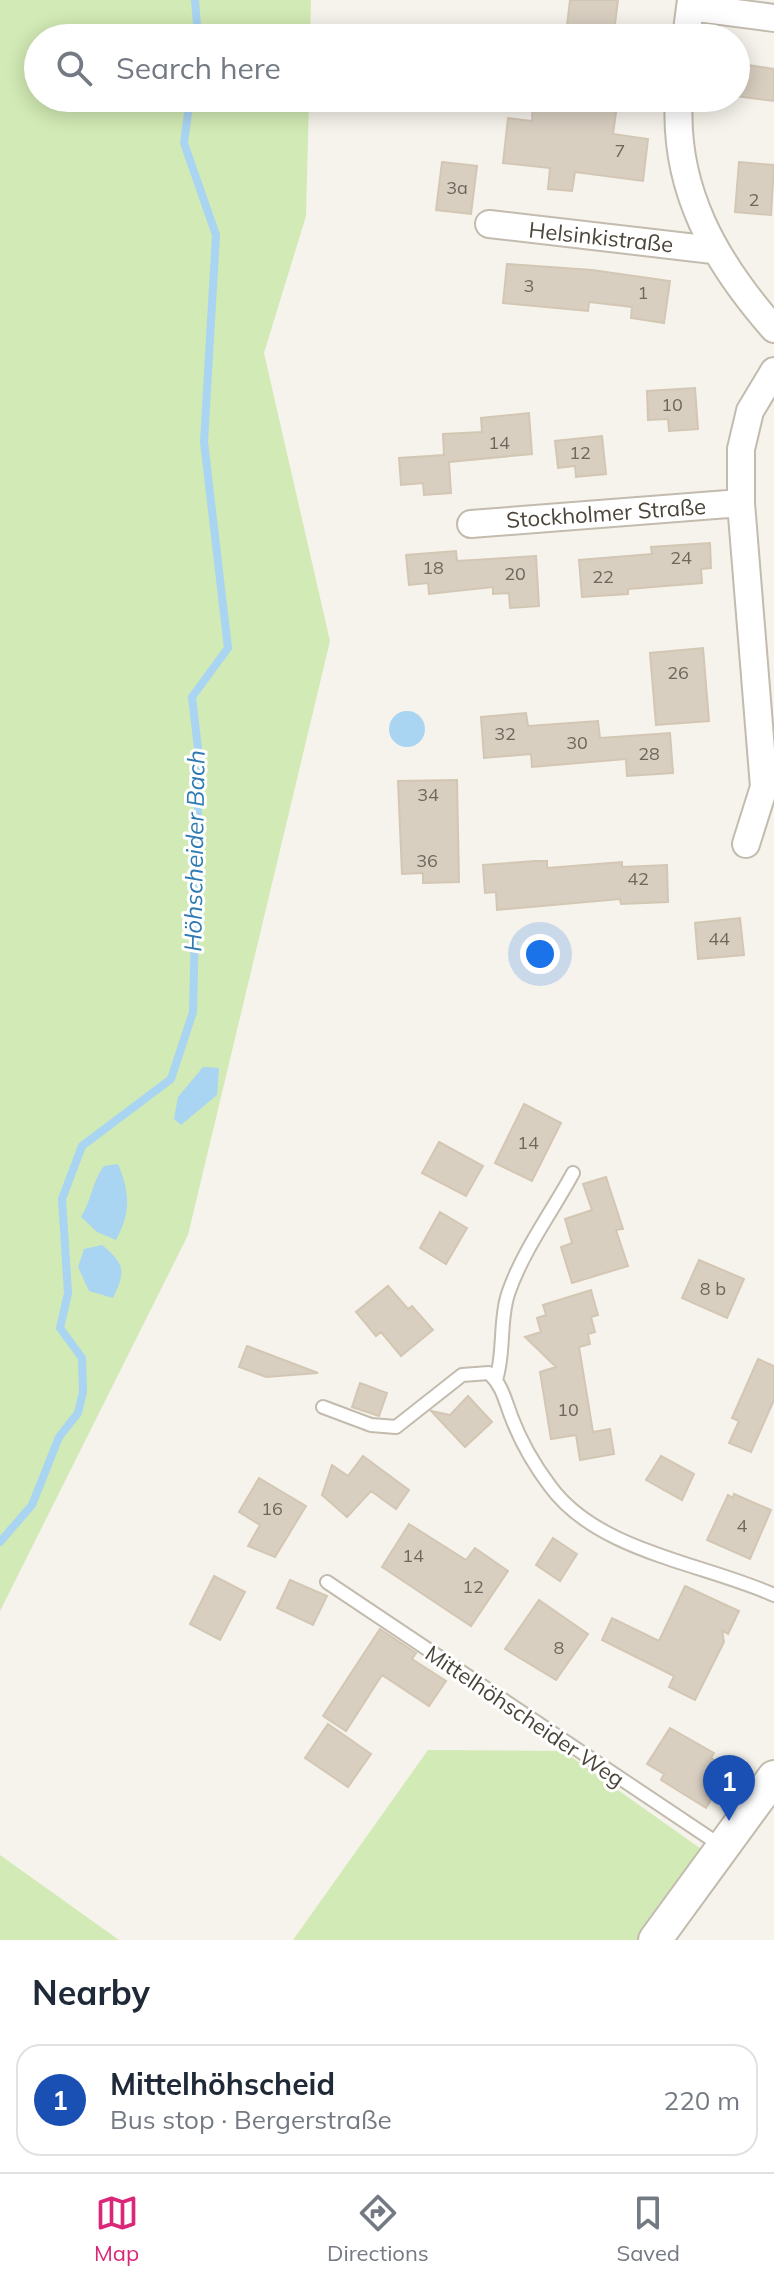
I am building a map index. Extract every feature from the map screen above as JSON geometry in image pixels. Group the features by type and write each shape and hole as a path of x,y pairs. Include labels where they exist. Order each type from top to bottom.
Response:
{"street":[{"path":"688,24 690,4 774,18"},
{"name":"Helsinkistraße","path":"680,112 683,165 713,250 739,289 774,329"},
{"name":"Helsinkistraße","path":"489,224 713,250"},
{"path":"746,844 764,787 741,503 743,433 750,411 774,371"},
{"name":"Stockholmer Straße","path":"471,524 741,503"},
{"path":"655,1940 774,1777"}],"lane":[{"path":"496,1380 503,1359 503,1317 509,1293 573,1173"},
{"path":"323,1407 371,1425 396,1427 462,1375 489,1373 496,1380 543,1477 579,1515 650,1551 774,1595"},
{"name":"Mittelhöhscheider Weg","path":"327,1582 725,1848"}],"green space":[{"path":"0,0 311,0 310,24 24,24 24,112 309,112 306,216 264,353 330,641 188,1235 0,1611"},
{"path":"428,1750 563,1751 704,1851 639,1940 293,1940"},
{"path":"0,1855 119,1940 0,1940"}],"water":[{"path":"407,711 419,717 425,729 419,741 407,747 395,741 389,729 395,717"},
{"path":"203,1067 219,1068 217,1095 181,1125 174,1119 178,1097"},
{"path":"118,1164 127,1202 116,1240 97,1232 81,1217 104,1166"},
{"path":"102,1245 121,1268 113,1298 89,1291 78,1267 84,1249"}],"building":[{"path":"570,0 618,0 615,24 567,24"},
{"path":"750,65 774,69 774,101 750,98"},
{"path":"532,112 616,112 613,134 648,139 643,181 575,172 572,191 548,189 550,168 503,163 508,118 532,121"},
{"path":"442,162 477,166 471,214 436,210"},
{"path":"739,162 774,165 771,215 735,212"},
{"path":"507,264 592,270 670,281 664,323 631,318 632,307 589,302 588,311 503,303"},
{"path":"695,388 698,429 669,431 668,419 648,420 647,391"},
{"path":"529,413 532,454 449,462 451,493 424,495 423,483 401,485 399,458 444,455 443,434 482,432 481,418"},
{"path":"602,436 606,474 576,477 575,466 558,468 555,441"},
{"path":"710,543 711,568 701,569 702,583 628,589 628,594 582,597 579,560 652,554 651,547"},
{"path":"456,551 457,561 536,556 539,606 510,608 509,593 493,594 493,587 429,594 428,583 409,585 406,555"},
{"path":"703,648 709,721 656,725 650,653"},
{"path":"526,713 528,726 598,721 600,738 670,733 673,773 627,776 626,759 532,767 531,754 484,758 481,717"},
{"path":"457,780 459,882 423,883 423,873 402,874 398,781"},
{"path":"547,861 547,868 622,862 622,867 667,865 668,902 621,904 620,899 497,910 496,892 485,893 483,865"},
{"path":"740,918 744,955 698,959 695,923"},
{"path":"524,1104 561,1123 532,1181 495,1163"},
{"path":"439,1142 483,1166 466,1196 422,1173"},
{"path":"606,1177 623,1229 616,1230 628,1266 572,1283 561,1247 572,1243 565,1219 592,1210 583,1184"},
{"path":"440,1212 467,1228 446,1264 420,1248"},
{"path":"699,1260 744,1279 727,1318 682,1298"},
{"path":"388,1286 408,1309 412,1306 433,1330 401,1356 381,1332 376,1336 356,1312"},
{"path":"591,1290 598,1315 591,1317 595,1332 588,1334 590,1344 579,1347 593,1432 610,1429 614,1454 580,1460 576,1435 551,1439 540,1372 556,1367 525,1337 541,1332 537,1318 546,1315 543,1305"},
{"path":"247,1346 318,1373 266,1377 239,1367"},
{"path":"758,1359 774,1366 774,1400 751,1452 729,1443 739,1421 732,1418"},
{"path":"360,1383 387,1393 379,1416 352,1407"},
{"path":"468,1396 492,1422 465,1447 431,1411 450,1415"},
{"path":"363,1456 409,1490 396,1509 371,1491 347,1517 322,1495 332,1465 348,1476"},
{"path":"661,1456 694,1474 682,1500 646,1480"},
{"path":"259,1478 306,1506 275,1557 248,1546 260,1525 239,1512"},
{"path":"734,1494 771,1510 750,1559 707,1540 728,1495 733,1498"},
{"path":"409,1524 466,1560 475,1548 508,1571 471,1626 382,1567"},
{"path":"553,1538 577,1554 560,1581 536,1565"},
{"path":"214,1576 245,1592 220,1640 190,1624"},
{"path":"290,1580 327,1596 313,1625 277,1608"},
{"path":"685,1586 739,1611 728,1634 722,1630 724,1642 695,1700 669,1687 674,1676 602,1640 612,1618 659,1641"},
{"path":"539,1600 588,1634 556,1680 505,1649"},
{"path":"380,1629 416,1653 412,1659 446,1681 429,1706 382,1675 346,1731 323,1716"},
{"path":"328,1724 371,1754 348,1787 305,1758"},
{"path":"670,1728 714,1753 711,1758 730,1770 706,1808 661,1780 664,1774 647,1764"}],"waterway":[{"name":"Höhscheider Bach","path":"195,0 197,24"},
{"name":"Höhscheider Bach","path":"0,1542 32,1505 59,1437 78,1413 83,1392 82,1358 60,1328 68,1293 62,1199 82,1146 171,1079 193,1012 199,757 192,697 228,648 204,442 216,235 184,143 188,112"}],"place":[{"name":"Mittelhöhscheid","path":"729,1821"}]}
